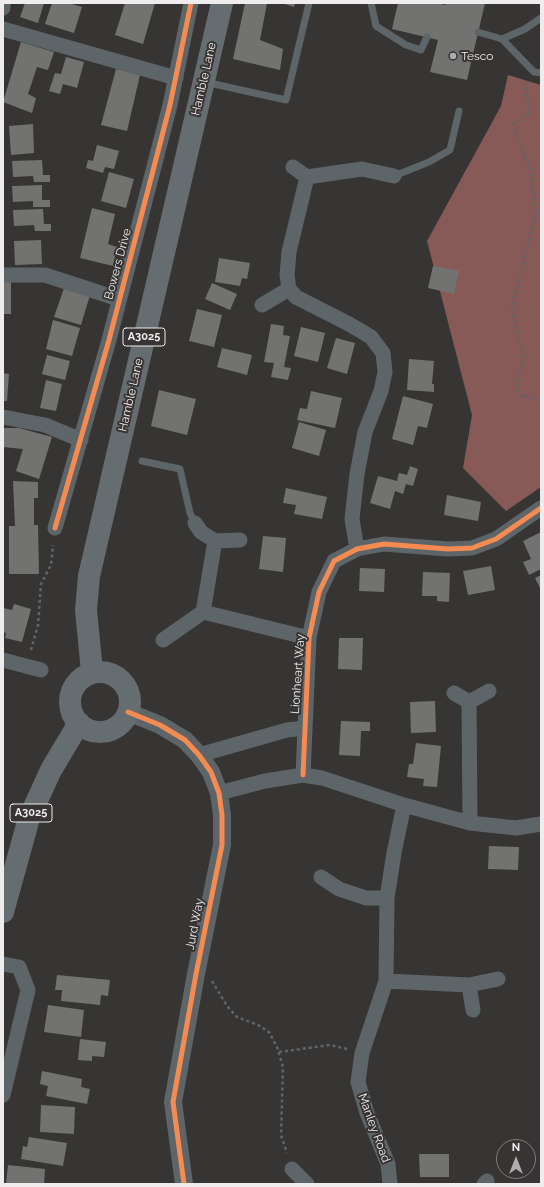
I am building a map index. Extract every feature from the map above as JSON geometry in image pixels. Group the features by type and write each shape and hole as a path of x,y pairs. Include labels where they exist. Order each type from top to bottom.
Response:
{"main road":[{"name":"Hamble Lane","path":"92,672 86,610 89,576 222,3"},
{"path":"101,671 111,673 126,685 130,694 128,712 123,721 116,728 107,732 97,732 87,729 79,724 70,709 71,692 82,677 92,672 101,671"},
{"name":"A3025","path":"3,912 29,818 51,770 79,724"}],"street":[{"path":"3,3 3,8"},
{"name":"Bowers Drive","path":"55,528 120,299 176,78 191,3"},
{"path":"3,29 176,78"},
{"path":"294,167 307,177 362,169 394,176"},
{"path":"307,177 289,252 287,275 289,289 296,297 371,337 383,353 385,372 381,391 365,432 357,474 352,519 357,549"},
{"name":"Bowers Drive","path":"3,275 45,275 120,299"},
{"path":"262,305 289,289"},
{"path":"3,417 45,425 81,440"},
{"name":"Lionheart Way","path":"303,775 308,638 319,592 334,561 357,549 384,544 448,550 472,548 496,539 541,508"},
{"path":"195,523 201,532 215,541 240,540"},
{"path":"163,640 203,612 215,541"},
{"path":"203,612 308,638"},
{"path":"3,660 42,670"},
{"path":"469,702 489,691"},
{"path":"454,693 469,702"},
{"path":"469,702 470,823"},
{"name":"Jurd Way","path":"128,712 160,725 185,740 199,755 211,772 219,793 222,815 222,845 196,974 173,1102 184,1184"},
{"name":"Lionheart Way","path":"199,755 287,730 305,728"},
{"path":"219,793 265,781 303,775 322,778 404,805 470,823 516,828 541,824"},
{"name":"Manley Road","path":"390,1184 388,1164 367,1114 358,1082 362,1053 386,981 388,898 394,853 404,805"},
{"path":"321,877 335,895 366,898 388,898"},
{"path":"3,964 19,967 28,990 3,1095"},
{"path":"386,981 469,985 498,979"},
{"path":"469,985 473,1010"},
{"path":"292,1169 307,1184"}],"lane":[{"path":"203,82 286,100 309,3"},
{"path":"371,3 376,26 406,45 421,50 427,37"},
{"path":"502,39 525,29 541,18"},
{"path":"478,32 502,39 538,72"},
{"path":"394,176 429,162 450,150 459,111"},
{"path":"142,461 180,469 190,513 195,523"}],"path":[{"path":"538,72 526,87 529,112 514,124 516,135 531,171 536,213 512,310 522,351 522,365 516,384 518,391 521,396 538,399 541,405"},
{"path":"26,666 38,625 41,584 51,565 55,528"},
{"path":"196,974 214,982 227,1006 237,1017 258,1025 269,1032 279,1052 284,1067 281,1135 292,1169"},
{"path":"279,1052 330,1045 362,1053"}],"shaded area":[{"path":"508,75 541,85 541,487 506,511 463,468 472,415 427,241 501,106"}],"building":[{"path":"25,3 44,3 38,23 20,17"},
{"path":"52,3 68,3 82,7 74,33 45,24"},
{"path":"125,3 155,3 143,44 115,35"},
{"path":"245,3 267,3 260,40 283,49 280,70 233,59"},
{"path":"282,3 295,3 294,7"},
{"name":"Tesco","path":"398,3 436,3 445,5 446,3 485,3 467,80 430,72 438,40 392,29"},
{"path":"21,42 54,52 48,70 37,67 28,94 36,98 32,113 3,102"},
{"path":"66,57 84,62 77,88 63,84 60,94 49,91 55,73 61,74"},
{"path":"116,69 140,75 127,131 101,125"},
{"path":"33,124 34,153 11,155 9,126"},
{"path":"97,145 119,151 114,169 105,167 103,173 86,168 88,160 93,161"},
{"path":"42,160 43,175 50,175 50,182 34,182 33,176 13,177 12,161"},
{"path":"109,172 134,179 126,208 101,201"},
{"path":"42,185 42,200 50,200 50,207 33,207 33,201 13,202 12,186"},
{"path":"92,208 115,214 108,244 117,247 113,266 80,258"},
{"path":"43,209 44,224 51,224 51,231 35,231 34,225 14,226 13,210"},
{"path":"41,240 42,264 15,265 14,241"},
{"path":"219,258 250,263 247,279 242,278 240,286 215,282"},
{"path":"433,266 459,271 454,294 428,288"},
{"path":"11,281 11,314 3,314 3,282"},
{"path":"212,283 237,294 230,310 205,299"},
{"path":"64,288 90,295 81,325 54,317"},
{"path":"197,309 222,315 214,347 189,341"},
{"path":"53,320 80,328 72,356 46,349"},
{"path":"271,324 284,326 283,335 290,336 284,367 291,368 288,380 271,377 274,363 264,362"},
{"path":"301,327 325,333 318,362 294,356"},
{"path":"336,338 355,343 347,374 327,368"},
{"path":"222,348 252,355 247,375 217,367"},
{"path":"47,355 70,361 65,380 42,374"},
{"path":"409,359 434,361 432,384 434,384 434,392 407,390"},
{"path":"3,373 9,374 7,401 3,401"},
{"path":"46,380 62,384 56,411 40,408"},
{"path":"159,390 196,399 187,435 151,426"},
{"path":"311,391 342,398 335,428 297,420 300,408 307,409"},
{"path":"403,396 433,404 427,428 418,426 413,445 392,439"},
{"path":"299,422 326,430 319,456 292,448"},
{"path":"3,428 19,428 52,437 39,479 16,471 23,449 3,447"},
{"path":"410,466 418,469 413,486 406,484 403,494 395,491 390,509 370,503 378,476 397,481 399,473 407,475"},
{"path":"13,481 38,482 38,498 34,498 34,525 38,525 39,574 9,574 9,526 15,526"},
{"path":"286,488 327,497 322,519 294,514 296,505 283,503"},
{"path":"447,495 481,502 478,521 444,515"},
{"path":"541,532 541,569 529,575 523,562 531,559 523,541"},
{"path":"263,536 286,538 283,572 259,569"},
{"path":"491,566 495,590 468,595 463,571"},
{"path":"360,568 385,569 384,592 359,591"},
{"path":"423,572 450,573 449,602 437,601 437,596 422,596"},
{"path":"541,575 541,590 535,578"},
{"path":"14,604 31,609 22,642 5,638 6,633 3,632 3,608 12,610"},
{"path":"339,638 363,638 362,670 338,669"},
{"path":"435,701 436,732 411,733 410,702"},
{"path":"341,721 370,722 370,731 361,731 360,756 339,755"},
{"path":"416,743 441,746 437,787 423,786 424,779 407,777 409,764 413,764"},
{"path":"489,846 519,847 518,870 488,869"},
{"path":"57,975 110,980 108,996 101,995 100,1005 61,1001 62,990 55,990"},
{"path":"48,1005 84,1010 81,1037 44,1032"},
{"path":"80,1039 106,1042 104,1057 92,1056 92,1061 78,1060"},
{"path":"42,1071 82,1079 81,1087 90,1089 87,1104 46,1096 48,1086 40,1084"},
{"path":"41,1105 75,1107 74,1134 40,1132"},
{"path":"29,1137 67,1143 63,1166 21,1159 23,1146 27,1147"},
{"path":"419,1154 449,1154 449,1177 420,1177"},
{"path":"8,1165 45,1169 44,1184 6,1184"}],"cycle path":[{"path":"55,528 109,340 170,105 191,3"},
{"path":"303,775 309,638 319,592 334,561 357,549 384,544 448,549 472,548 496,539 541,508"},
{"path":"128,712 160,725 185,740 199,755 211,772 219,793 222,815 222,845 196,974 173,1102 184,1184"}],"place":[{"name":"Tesco","path":"453,56"}]}
